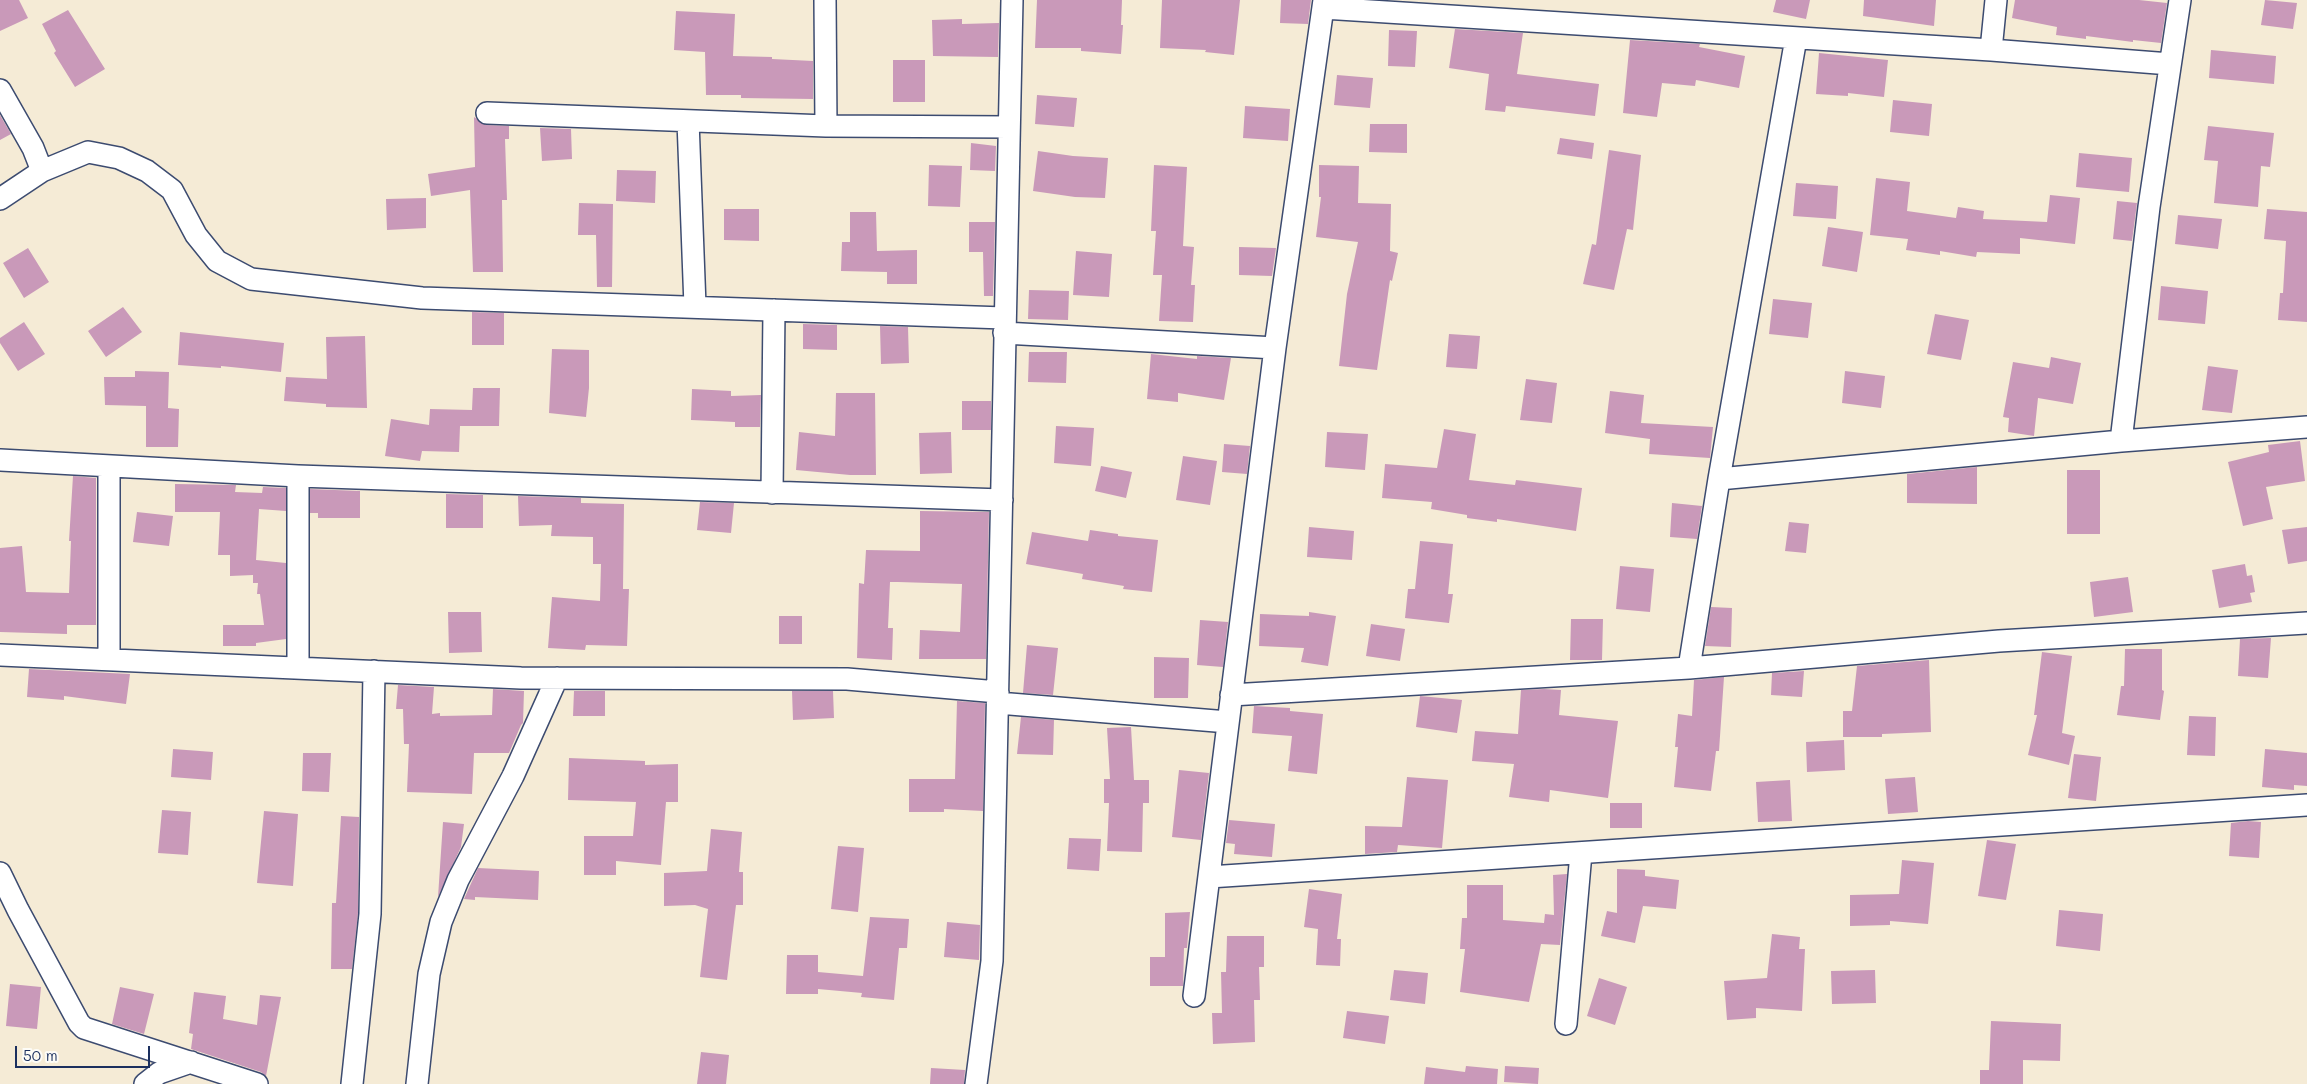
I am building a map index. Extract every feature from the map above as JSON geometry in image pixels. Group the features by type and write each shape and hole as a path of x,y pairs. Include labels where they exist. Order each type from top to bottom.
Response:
{"street":[{"path":"825,0 826,126"},
{"path":"976,1084 992,961 1012,0"},
{"path":"1991,50 1996,0"},
{"path":"2120,441 2149,207 2180,0"},
{"path":"1194,996 1274,348 1324,4 2170,64"},
{"path":"1689,668 1719,479 1796,38"},
{"path":"0,90 33,148 42,171"},
{"path":"486,113 826,126 1009,127"},
{"path":"688,121 695,306"},
{"path":"0,199 42,171 88,152 119,158 147,171 172,190 196,235 217,260 251,279 422,298 774,310 1274,348"},
{"path":"772,493 774,310"},
{"path":"1719,479 2120,441 2307,427"},
{"path":"0,460 298,476 1002,500"},
{"path":"109,467 110,659"},
{"path":"298,476 298,667"},
{"path":"1231,695 1689,668 1999,641 2307,623"},
{"path":"0,656 557,678 847,679 998,698 1228,722"},
{"path":"352,1084 370,914 374,671"},
{"path":"417,1084 429,974 441,922 458,880 513,776 557,678"},
{"path":"1209,877 2307,805"},
{"path":"1566,1024 1581,852"},
{"path":"0,873 79,1023 84,1028 257,1084"},
{"path":"145,1084 159,1073 191,1062"}],"building":[{"path":"0,0 19,0 28,18 0,31"},
{"path":"1037,0 1122,0 1121,54 1081,51 1081,48 1035,48"},
{"path":"1162,0 1240,0 1234,55 1205,52 1206,50 1160,48"},
{"path":"1281,0 1311,0 1308,24 1280,23"},
{"path":"1776,0 1810,0 1806,19 1773,12"},
{"path":"1864,0 1936,0 1934,26 1863,16"},
{"path":"2015,0 2139,0 2167,3 2161,43 2133,40 2133,42 2086,36 2086,39 2056,35 2057,27 2012,18"},
{"path":"2265,0 2297,3 2293,29 2261,25"},
{"path":"68,10 105,69 75,87 54,53 56,51 42,24"},
{"path":"676,11 735,14 733,56 813,61 813,99 741,98 741,95 706,95 705,52 674,50"},
{"path":"962,19 962,24 999,23 998,57 933,56 932,20"},
{"path":"1455,29 1523,33 1517,74 1599,84 1595,116 1506,106 1505,112 1485,110 1489,74 1449,68"},
{"path":"1389,30 1417,31 1415,67 1388,66"},
{"path":"1630,40 1700,44 1699,47 1745,56 1739,88 1696,80 1695,86 1662,83 1657,117 1623,113"},
{"path":"2211,50 2276,56 2274,84 2209,78"},
{"path":"1819,53 1888,60 1884,97 1848,93 1848,96 1816,94"},
{"path":"893,60 925,60 925,102 893,102"},
{"path":"1337,75 1373,78 1370,108 1334,105"},
{"path":"1037,95 1077,98 1074,127 1035,124"},
{"path":"1893,100 1932,104 1929,136 1890,132"},
{"path":"1245,106 1290,109 1288,141 1243,138"},
{"path":"0,115 11,134 0,140"},
{"path":"474,117 486,125 509,126 509,139 505,139 507,200 502,200 503,272 473,272 470,190 431,196 428,174 475,167"},
{"path":"1370,124 1407,124 1407,153 1369,152"},
{"path":"2208,126 2274,133 2270,167 2261,166 2258,207 2214,203 2218,161 2204,160"},
{"path":"540,128 571,129 572,159 542,161"},
{"path":"1560,138 1594,143 1592,159 1557,154"},
{"path":"971,143 996,146 995,171 970,170"},
{"path":"1609,150 1641,155 1633,230 1627,229 1614,290 1583,284 1592,244 1596,245"},
{"path":"1038,151 1108,158 1105,198 1075,197 1033,191"},
{"path":"2079,153 2132,158 2129,192 2076,187"},
{"path":"929,165 962,166 960,207 928,206"},
{"path":"1154,165 1187,167 1183,246 1194,247 1191,285 1195,285 1193,322 1159,321 1162,275 1153,275 1156,231 1151,231"},
{"path":"1319,165 1359,166 1358,203 1391,204 1390,251 1398,253 1392,281 1390,280 1377,370 1339,366 1347,294 1358,242 1316,237 1321,197 1319,197"},
{"path":"617,170 656,171 655,203 616,201"},
{"path":"1876,178 1910,182 1907,211 1956,218 1958,207 1984,211 1983,219 2047,222 2050,195 2080,198 2075,244 2020,238 2020,254 1977,252 1976,257 1940,251 1940,255 1906,250 1908,239 1870,235"},
{"path":"1796,183 1838,186 1836,219 1793,216"},
{"path":"426,198 426,228 387,230 386,199"},
{"path":"2117,201 2137,203 2132,241 2113,239"},
{"path":"579,203 613,204 612,287 597,287 596,235 578,235"},
{"path":"724,209 759,209 759,241 724,240"},
{"path":"2267,209 2307,212 2307,322 2278,320 2280,293 2283,293 2286,241 2264,239"},
{"path":"850,212 876,212 877,251 917,250 917,284 887,284 887,272 841,271 842,242 850,242"},
{"path":"2178,215 2222,219 2218,249 2175,244"},
{"path":"969,222 995,222 993,296 984,296 983,252 969,252"},
{"path":"1828,227 1863,232 1857,272 1822,266"},
{"path":"1239,247 1276,248 1272,276 1239,275"},
{"path":"28,248 49,282 24,298 3,263"},
{"path":"1076,251 1112,254 1109,297 1073,295"},
{"path":"2161,286 2208,291 2205,324 2158,320"},
{"path":"1029,290 1069,291 1068,320 1028,319"},
{"path":"1773,299 1812,303 1808,338 1769,334"},
{"path":"123,307 142,332 106,357 88,331"},
{"path":"472,312 504,313 504,345 472,345"},
{"path":"1935,314 1969,320 1961,360 1927,354"},
{"path":"24,322 45,354 18,371 0,343 0,338"},
{"path":"803,324 837,325 837,350 803,349"},
{"path":"880,326 908,327 909,363 881,364"},
{"path":"180,332 284,343 281,372 221,366 221,368 178,365"},
{"path":"1449,334 1480,336 1477,369 1446,367"},
{"path":"365,336 367,408 326,407 326,404 284,401 286,377 327,379 326,337"},
{"path":"552,349 589,350 589,388 586,417 549,413"},
{"path":"1029,352 1067,352 1066,383 1028,382"},
{"path":"1151,354 1197,359 1197,356 1231,358 1224,400 1178,393 1178,402 1147,399"},
{"path":"2051,357 2081,363 2073,404 2038,398 2034,436 2008,432 2009,418 2003,417 2013,362 2049,368"},
{"path":"2208,366 2238,370 2232,413 2202,410"},
{"path":"135,371 169,372 168,408 179,409 178,447 146,447 146,406 105,405 104,377 135,377"},
{"path":"1845,371 1885,376 1881,408 1842,403"},
{"path":"1526,379 1557,383 1552,423 1520,420"},
{"path":"473,388 500,388 499,426 460,426 459,452 422,451 420,461 385,456 391,419 429,425 430,409 472,410"},
{"path":"692,389 731,391 731,396 761,395 760,427 735,427 735,422 691,420"},
{"path":"1610,391 1644,395 1641,423 1713,427 1710,458 1649,454 1650,439 1605,433"},
{"path":"836,393 875,393 876,475 850,475 796,470 799,432 835,436"},
{"path":"962,401 991,401 991,430 962,430"},
{"path":"1056,426 1094,428 1091,466 1054,463"},
{"path":"1444,429 1476,434 1469,480 1515,485 1516,480 1582,488 1576,531 1497,519 1497,522 1467,518 1467,515 1431,509 1432,502 1382,498 1385,464 1437,468"},
{"path":"951,432 952,473 920,474 919,433"},
{"path":"1327,432 1368,434 1365,470 1325,467"},
{"path":"2300,441 2305,481 2266,487 2273,519 2243,526 2228,462 2269,452 2268,445"},
{"path":"1224,444 1250,446 1247,474 1222,472"},
{"path":"1183,456 1217,461 1210,505 1176,500"},
{"path":"1101,466 1132,472 1126,498 1095,491"},
{"path":"1977,467 1977,504 1907,503 1907,474"},
{"path":"2067,470 2100,470 2100,534 2067,534"},
{"path":"73,476 96,478 96,625 67,625 67,634 0,632 0,548 22,546 26,592 69,593 71,541 69,541"},
{"path":"175,484 236,485 235,492 262,493 263,487 286,488 286,511 259,509 256,560 286,563 286,639 256,643 256,646 223,646 223,625 264,625 260,594 257,594 258,583 253,583 253,575 230,576 230,555 218,555 220,512 175,512"},
{"path":"310,489 360,491 360,518 318,518 318,513 310,513"},
{"path":"446,494 483,495 483,528 446,528"},
{"path":"518,496 581,498 581,503 624,504 623,589 629,589 627,646 586,645 585,650 548,648 552,597 600,601 601,564 593,564 593,537 551,536 552,525 519,526"},
{"path":"700,502 734,503 731,533 697,530"},
{"path":"1672,503 1702,506 1697,539 1670,537"},
{"path":"920,511 989,512 986,659 919,659 920,630 960,632 962,584 898,582 890,582 888,628 893,628 892,660 857,658 859,583 864,584 866,550 920,551"},
{"path":"137,512 173,516 169,546 133,542"},
{"path":"1789,522 1809,524 1806,553 1785,551"},
{"path":"1309,527 1354,531 1352,560 1307,557"},
{"path":"2307,527 2307,561 2288,564 2282,530"},
{"path":"1090,530 1118,534 1118,536 1158,540 1152,592 1123,589 1124,586 1082,579 1083,574 1026,564 1032,532 1088,541"},
{"path":"1420,541 1453,544 1448,594 1453,594 1449,623 1405,618 1408,589 1415,589"},
{"path":"2245,564 2247,576 2252,575 2255,592 2250,593 2252,602 2219,608 2212,570"},
{"path":"1620,566 1654,569 1650,612 1616,609"},
{"path":"2128,577 2133,612 2094,617 2090,582"},
{"path":"1711,607 1732,608 1731,647 1705,646"},
{"path":"448,612 481,612 482,652 449,653"},
{"path":"1309,612 1336,616 1328,666 1301,662 1304,648 1259,646 1260,614 1309,616"},
{"path":"779,616 802,616 802,644 779,644"},
{"path":"1571,619 1603,619 1602,660 1570,660"},
{"path":"1200,620 1228,622 1223,667 1197,665"},
{"path":"1371,624 1405,629 1400,661 1366,656"},
{"path":"2271,638 2268,678 2238,676 2240,639"},
{"path":"1027,645 1058,648 1053,695 1023,693"},
{"path":"2125,649 2162,649 2162,690 2164,691 2160,720 2117,715 2121,686 2124,686"},
{"path":"2042,652 2072,656 2062,733 2075,736 2069,765 2028,755 2037,715 2034,715"},
{"path":"1154,657 1189,658 1188,698 1154,698"},
{"path":"1929,660 1931,732 1882,734 1882,737 1843,737 1843,711 1852,711 1857,666"},
{"path":"29,669 130,674 126,704 64,696 64,700 27,697"},
{"path":"1804,671 1802,697 1771,695 1772,673"},
{"path":"1724,677 1719,751 1716,751 1711,791 1674,787 1678,747 1675,747 1678,714 1692,716 1694,680"},
{"path":"398,685 434,687 432,714 440,713 440,716 492,715 493,689 524,691 523,723 509,753 474,753 472,794 407,792 409,744 404,744 403,709 396,709"},
{"path":"1521,690 1561,690 1559,715 1618,721 1608,798 1550,790 1549,802 1509,797 1514,764 1472,761 1475,731 1518,734"},
{"path":"574,691 605,691 605,716 573,716"},
{"path":"792,691 833,691 834,718 793,720"},
{"path":"1420,696 1462,700 1457,733 1416,727"},
{"path":"957,701 985,703 983,811 944,809 944,812 909,812 909,779 955,779"},
{"path":"1254,706 1290,708 1290,711 1323,714 1317,774 1288,771 1292,736 1252,733"},
{"path":"2189,716 2216,717 2215,756 2187,755"},
{"path":"1021,717 1054,720 1053,755 1017,754"},
{"path":"1131,727 1134,780 1149,780 1149,803 1143,803 1142,852 1107,851 1109,803 1104,803 1104,779 1110,779 1107,728"},
{"path":"1844,740 1845,770 1807,772 1806,742"},
{"path":"173,749 213,752 211,780 171,777"},
{"path":"2265,749 2307,753 2307,786 2294,785 2294,790 2262,787"},
{"path":"303,753 331,753 329,792 302,791"},
{"path":"2074,754 2101,757 2096,801 2068,798"},
{"path":"569,758 645,761 645,765 678,764 678,802 666,802 661,865 616,861 616,875 584,875 584,836 633,836 636,802 568,800"},
{"path":"1179,770 1209,773 1201,840 1172,837"},
{"path":"1407,777 1448,780 1442,848 1398,845 1397,852 1365,854 1365,826 1402,827"},
{"path":"1915,777 1918,812 1888,814 1885,779"},
{"path":"1790,780 1792,821 1758,822 1756,782"},
{"path":"1610,803 1642,803 1642,828 1610,828"},
{"path":"162,810 191,812 188,855 158,853"},
{"path":"264,811 298,814 293,886 257,883"},
{"path":"341,816 359,817 358,913 352,969 331,969 332,903 336,903"},
{"path":"1229,820 1275,824 1272,857 1234,854 1235,844 1226,843"},
{"path":"443,822 464,824 461,847 438,897"},
{"path":"2261,822 2259,858 2229,856 2231,823"},
{"path":"711,829 742,832 739,872 743,872 743,905 736,905 727,980 700,977 708,909 695,905 664,906 664,873 707,871"},
{"path":"1069,838 1101,839 1099,871 1067,869"},
{"path":"1987,840 2016,844 2006,900 1978,896"},
{"path":"838,846 864,848 858,912 831,909"},
{"path":"1902,860 1934,863 1928,924 1890,921 1890,925 1850,926 1850,895 1899,894"},
{"path":"478,868 539,871 538,900 475,897 475,900 464,899"},
{"path":"1617,869 1645,870 1645,876 1679,880 1676,909 1643,906 1635,943 1601,936 1607,911 1617,913"},
{"path":"1567,874 1560,945 1541,944 1529,1002 1460,992 1465,949 1460,949 1462,918 1467,918 1467,885 1503,885 1503,920 1544,923 1545,914 1554,915 1553,875"},
{"path":"1309,889 1342,894 1337,939 1341,939 1340,966 1316,965 1318,929 1304,927"},
{"path":"2059,910 2103,914 2100,951 2056,946"},
{"path":"1190,912 1187,948 1184,948 1183,986 1150,986 1150,957 1165,957 1165,913"},
{"path":"870,917 909,919 907,948 899,948 894,1000 861,997 862,993 818,989 818,994 786,994 787,955 818,955 818,972 863,976"},
{"path":"947,922 980,925 979,960 944,957"},
{"path":"1772,934 1800,937 1799,949 1805,949 1802,1011 1756,1008 1756,1018 1727,1020 1724,981 1767,978"},
{"path":"1227,936 1264,936 1264,967 1259,967 1260,1000 1254,1000 1255,1042 1213,1044 1212,1013 1222,1013 1221,972 1226,972"},
{"path":"1394,970 1428,973 1425,1004 1390,1000"},
{"path":"1875,970 1876,1003 1832,1004 1831,971"},
{"path":"1599,978 1627,987 1615,1025 1587,1016"},
{"path":"10,984 41,987 37,1029 6,1026"},
{"path":"120,987 154,994 144,1034 112,1024"},
{"path":"194,992 226,996 223,1019 257,1025 260,995 281,997 266,1076 261,1072 191,1049 193,1034 189,1033"},
{"path":"1347,1011 1389,1016 1385,1044 1343,1038"},
{"path":"1991,1021 2061,1024 2060,1061 2023,1060 2023,1084 1980,1084 1980,1070 1989,1070"},
{"path":"701,1052 729,1055 726,1084 697,1084"},
{"path":"1466,1066 1498,1069 1497,1084 1424,1084 1426,1067 1465,1072"},
{"path":"1505,1066 1539,1068 1538,1084 1504,1082"},
{"path":"931,1068 965,1070 964,1084 930,1084"}]}
